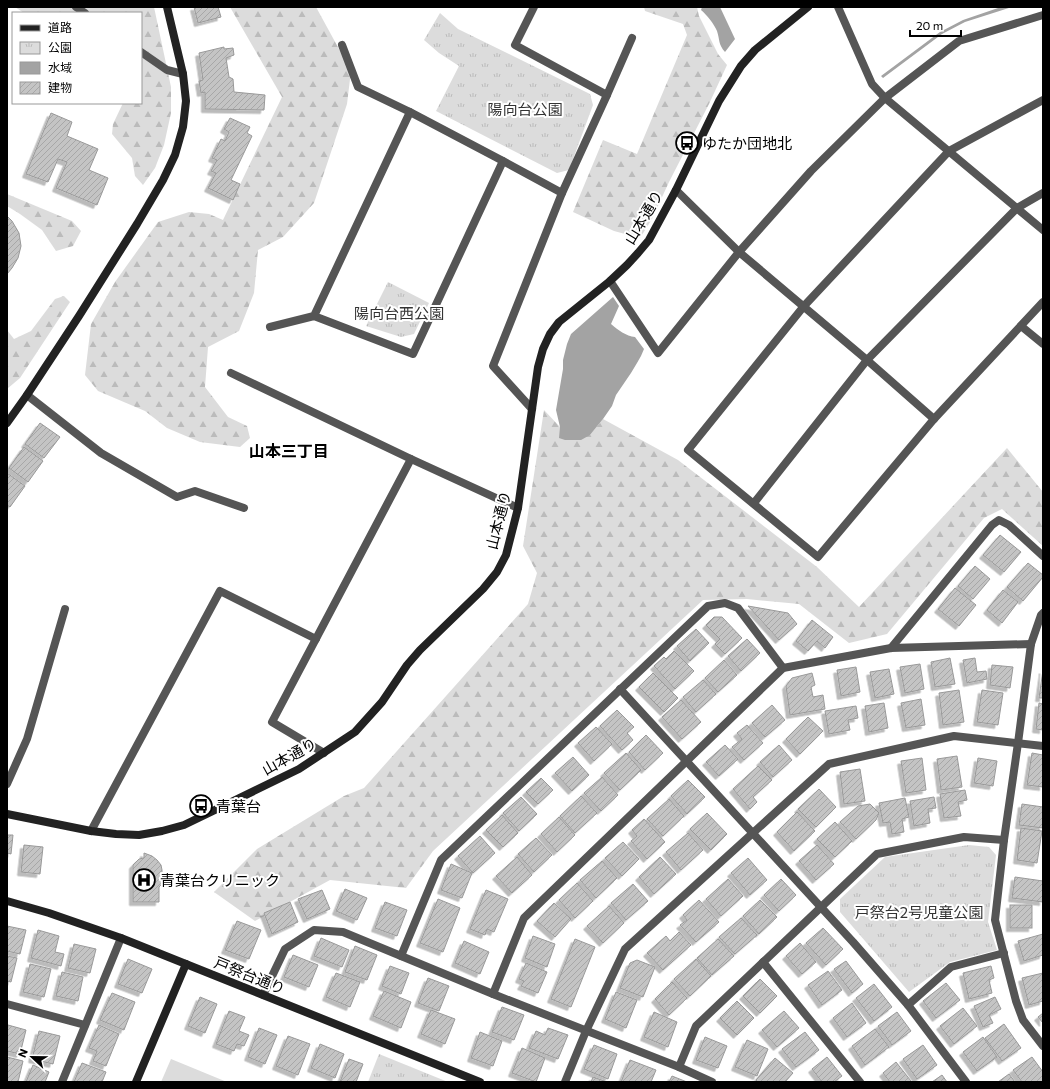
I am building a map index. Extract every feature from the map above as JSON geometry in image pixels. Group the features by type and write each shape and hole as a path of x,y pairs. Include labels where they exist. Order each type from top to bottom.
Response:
{"street":[{"path":"7,423 79,316 137,224 163,180 175,155 183,127 186,101 183,74 167,7"},
{"path":"534,7 515,45 607,95"},
{"name":"山本通り","path":"7,814 91,831 116,834 139,835 162,831 184,825 299,769 355,732 382,702 407,665 420,650 483,589 497,572 506,555 518,508 538,367 543,349 550,334 559,322 610,281 649,240 676,190 719,101 741,66 755,50 808,7"},
{"path":"838,7 872,84 885,98 1043,230"},
{"path":"610,281 658,353 739,252 810,171 885,98 959,41 1043,15"},
{"path":"532,409 493,366 562,193 632,38"},
{"path":"342,45 358,87 410,112 562,193"},
{"path":"142,53 167,70 183,74"},
{"path":"1043,100 949,151 804,306 688,450 818,557 934,419 1043,302"},
{"path":"314,316 410,112"},
{"path":"270,327 314,316 413,354 503,161"},
{"path":"676,190 739,252 804,306 934,419"},
{"path":"754,503 867,360 1017,208 1043,194"},
{"path":"1021,326 1043,344"},
{"path":"230,373 518,508"},
{"path":"27,395 101,453 177,497 195,490 244,508"},
{"path":"324,753 272,722 411,459"},
{"path":"891,648 992,525 999,520 1009,525 1043,556"},
{"path":"91,831 220,591 316,639"},
{"path":"401,956 441,860 708,606 725,603 738,608 783,668"},
{"path":"7,784 27,739 65,609"},
{"path":"1043,613 1031,644 1004,840 995,920 1016,1001 1023,1020 1043,1046"},
{"path":"493,994 524,918 783,668 891,648 1031,644"},
{"path":"620,689 908,1005 966,1082"},
{"path":"565,1082 586,1031 625,949 829,764 954,736 1043,746"},
{"path":"679,1067 696,1026 877,854 964,837 1004,840"},
{"name":"戸祭台通り","path":"7,901 49,913 121,938 480,1082"},
{"path":"264,995 285,949 314,930 343,932 493,994 679,1067 712,1082"},
{"path":"62,1082 121,938"},
{"path":"908,1005 952,967 1004,953"},
{"path":"763,962 860,1082"},
{"path":"136,1082 186,964"},
{"path":"7,1004 85,1025"}],"green space":[{"path":"15,7 154,7 171,87 171,113 164,145 155,168 143,185 135,176 132,158 112,134 113,124 123,104 142,104 142,12 22,12"},
{"path":"230,7 316,7 351,71 347,104 314,203 283,237 258,250 254,293 239,331 208,347 205,387 228,417 247,426 250,438 240,447 200,442 167,428 145,411 98,391 85,375 91,324 115,282 158,222 189,212 209,214 223,220 282,97"},
{"path":"644,7 697,7 699,16 718,54 727,65 652,219 640,238 614,231 573,212 603,140 637,154 687,35 683,24 645,11"},
{"name":"陽向台公園","path":"440,13 458,29 590,94 593,105 569,170 557,173 436,111 459,66 439,53 424,40"},
{"path":"7,194 72,221 81,231 73,246 56,251 42,230 7,206"},
{"name":"陽向台西公園","path":"388,282 429,303 414,334 401,337 366,326"},
{"path":"64,296 70,302 20,378 7,389 7,330 14,339 31,331 55,299"},
{"path":"544,410 560,427 590,435 603,419 678,460 817,567 859,607 1007,448 1043,492 1043,546 1002,509 984,518 887,634 849,643 799,604 747,599 703,600 433,851 406,888 330,880 255,921 214,892 257,849 344,796 364,788 528,604 537,573 523,546"},
{"name":"戸祭台2号児童公園","path":"969,845 989,847 996,855 988,922 997,950 950,962 909,992 840,912 840,899 885,857"},
{"path":"379,1054 448,1082 368,1082"},
{"path":"171,1059 227,1082 161,1082"}],"water":[{"path":"702,7 720,7 735,39 725,52 720,44 716,28 706,14 701,10"},
{"path":"1001,7 1012,7 965,22 942,34 883,78 881,76 940,32 963,20"},
{"path":"613,297 619,306 611,324 625,334 635,337 644,349 631,373 616,395 612,406 590,435 581,440 565,440 559,438 560,427 556,410 563,369 563,360 567,344 571,334"}],"building":[{"path":"194,7 218,7 221,17 198,23"},
{"path":"224,47 224,49 233,48 234,55 226,58 229,77 233,79 234,92 265,95 264,110 205,109 205,92 201,93 199,81 203,80 199,53"},
{"path":"51,113 72,122 67,136 98,149 89,170 108,178 97,205 56,188 67,162 58,159 48,182 26,174"},
{"path":"230,118 250,127 247,133 252,136 231,180 240,184 233,200 208,188 216,173 211,171 217,160 212,158 221,139 225,141 229,132 224,129"},
{"path":"7,216 12,221 19,233 21,246 18,258 7,274"},
{"path":"40,423 60,437 44,458 25,444"},
{"path":"24,447 43,461 28,482 9,468"},
{"path":"7,473 25,486 10,507 7,505"},
{"path":"1000,535 1021,552 1004,572 983,555"},
{"path":"1028,563 1043,575 1043,577 1023,601 1007,587"},
{"path":"975,566 990,579 973,599 958,586"},
{"path":"955,588 976,605 959,626 938,609"},
{"path":"1003,590 1018,602 1002,623 987,610"},
{"path":"748,606 788,613 797,624 779,640"},
{"path":"714,617 722,617 742,638 725,654 715,644 720,639 706,625"},
{"path":"812,620 833,637 825,648 817,641 808,651 796,641"},
{"path":"696,629 709,643 690,661 677,646"},
{"path":"747,639 760,653 741,671 728,656"},
{"path":"674,651 694,671 675,689 654,666 664,657 666,659"},
{"path":"950,658 955,684 935,687 931,662"},
{"path":"975,658 977,672 986,671 987,679 967,683 963,660"},
{"path":"724,660 737,675 718,692 705,678"},
{"path":"920,664 924,689 905,693 900,667"},
{"path":"992,665 1013,667 1010,688 990,685"},
{"path":"856,667 860,692 841,696 837,670"},
{"path":"889,669 894,694 875,698 870,672"},
{"path":"1043,670 1043,698 1039,698"},
{"path":"653,673 678,698 664,712 639,687"},
{"path":"812,673 815,685 811,687 813,697 823,695 825,709 790,715 786,686 792,678"},
{"path":"703,680 716,694 696,712 683,697"},
{"path":"959,690 964,722 943,725 939,693"},
{"path":"982,690 1003,693 998,725 977,722"},
{"path":"921,699 925,725 906,728 901,703"},
{"path":"681,700 701,722 682,739 662,717"},
{"path":"884,703 888,728 869,732 865,706"},
{"path":"1039,703 1043,704 1043,730 1036,729"},
{"path":"772,705 785,720 765,737 752,723"},
{"path":"856,706 858,718 848,720 850,730 829,734 825,711"},
{"path":"617,710 634,727 627,733 633,740 622,750 600,726"},
{"path":"808,717 823,731 800,754 786,739"},
{"path":"747,725 763,743 744,760 732,747 742,739 737,733"},
{"path":"596,727 612,744 594,761 578,743"},
{"path":"646,735 663,753 645,770 629,752"},
{"path":"725,745 738,759 719,776 706,762"},
{"path":"779,745 792,760 773,777 760,762"},
{"path":"626,753 641,770 620,790 604,773"},
{"path":"1032,753 1043,755 1043,787 1027,785"},
{"path":"957,756 962,787 941,790 937,759"},
{"path":"573,757 589,775 572,791 555,773"},
{"path":"922,758 926,790 906,793 901,761"},
{"path":"978,758 997,761 993,786 974,783"},
{"path":"758,766 772,780 753,797 757,802 750,809 733,789"},
{"path":"860,769 865,801 844,804 840,772"},
{"path":"602,777 618,795 601,811 584,793"},
{"path":"541,778 553,790 538,804 526,792"},
{"path":"688,780 705,797 687,814 671,796"},
{"path":"819,789 836,807 816,827 798,809"},
{"path":"965,790 967,800 958,802 961,816 944,818 940,794"},
{"path":"581,796 597,813 575,833 560,816"},
{"path":"521,797 537,814 519,831 503,813"},
{"path":"934,797 936,808 928,809 930,823 914,826 910,801"},
{"path":"905,798 909,817 902,819 904,832 892,834 890,822 883,823 879,803"},
{"path":"669,799 684,816 663,836 647,819"},
{"path":"870,804 879,813 876,820 856,839 840,822 858,806"},
{"path":"1022,804 1043,807 1043,828 1019,825"},
{"path":"797,812 815,831 794,851 777,832"},
{"path":"707,813 727,834 711,850 690,829"},
{"path":"502,815 518,833 503,847 486,830"},
{"path":"559,817 575,835 557,852 541,834"},
{"path":"644,819 665,842 647,859 631,841 637,836 632,830"},
{"path":"835,822 852,841 835,857 817,839"},
{"path":"1021,828 1042,831 1037,863 1017,860"},
{"path":"688,833 703,850 681,870 666,852"},
{"path":"7,835 13,835 11,854 7,853"},
{"path":"480,836 495,853 473,873 458,856"},
{"path":"536,838 552,855 534,872 518,854"},
{"path":"623,842 639,859 622,876 605,858"},
{"path":"24,845 43,847 40,874 21,872"},
{"path":"817,845 834,864 816,880 799,861"},
{"path":"144,853 152,856 161,865 162,884 159,887 159,902 133,902 133,865 139,859 144,858"},
{"path":"517,857 532,875 512,893 496,876"},
{"path":"660,857 676,874 654,894 639,877"},
{"path":"748,858 767,880 750,895 731,873"},
{"path":"602,861 617,878 596,898 580,880"},
{"path":"451,864 472,873 462,898 441,890"},
{"path":"1015,877 1043,881 1043,902 1012,898"},
{"path":"728,879 743,896 721,916 706,899"},
{"path":"781,879 796,895 779,911 764,895"},
{"path":"577,883 593,901 575,918 559,900"},
{"path":"633,884 648,901 626,920 611,903"},
{"path":"345,889 367,898 357,920 336,911"},
{"path":"322,890 330,909 307,919 298,899"},
{"path":"486,890 508,899 494,932 487,929 485,935 470,929"},
{"path":"438,899 460,908 443,952 420,943"},
{"path":"699,900 719,922 696,942 680,925 687,920 683,915"},
{"path":"760,900 777,917 759,934 743,916"},
{"path":"290,902 298,922 272,934 264,913"},
{"path":"385,902 407,910 397,936 375,928"},
{"path":"554,903 571,919 555,937 537,921"},
{"path":"1010,905 1032,905 1032,928 1010,928"},
{"path":"609,906 624,923 603,943 587,926"},
{"path":"741,918 757,935 735,954 719,937"},
{"path":"237,921 261,930 249,959 225,950"},
{"path":"7,926 26,930 20,954 7,951"},
{"path":"823,928 843,949 826,965 806,943"},
{"path":"38,930 59,936 55,952 64,954 61,966 31,958"},
{"path":"679,932 691,945 663,970 647,953 666,936 670,941"},
{"path":"1043,934 1043,955 1024,961 1018,941"},
{"path":"533,936 555,944 547,967 525,958"},
{"path":"321,938 349,950 342,967 314,956"},
{"path":"575,939 595,947 571,1007 551,999"},
{"path":"718,939 734,956 712,975 697,958"},
{"path":"464,941 489,952 480,974 455,963"},
{"path":"800,943 816,962 802,974 786,956"},
{"path":"74,944 96,949 90,973 68,968"},
{"path":"355,946 377,955 367,980 345,972"},
{"path":"293,955 318,965 309,987 284,977"},
{"path":"7,956 17,958 11,982 7,981"},
{"path":"128,959 152,969 142,993 118,984"},
{"path":"696,959 711,976 690,996 674,979"},
{"path":"637,960 655,967 643,997 620,988 630,963"},
{"path":"846,961 863,984 852,993 834,969"},
{"path":"526,963 547,972 538,993 521,986 524,981 519,979"},
{"path":"30,964 51,969 44,997 23,992"},
{"path":"390,966 409,973 401,994 382,986"},
{"path":"991,966 994,978 989,980 992,993 969,999 963,973"},
{"path":"828,971 842,990 822,1005 808,985"},
{"path":"62,972 83,977 78,1001 56,996"},
{"path":"336,973 360,982 350,1007 326,997"},
{"path":"1043,973 1043,1001 1029,1005 1022,978"},
{"path":"428,978 449,986 439,1011 418,1003"},
{"path":"760,979 777,996 760,1013 743,996"},
{"path":"672,982 687,998 669,1015 655,999"},
{"path":"946,983 960,1000 936,1018 923,1001"},
{"path":"874,984 892,1007 874,1021 856,998"},
{"path":"384,991 411,1002 401,1028 373,1016"},
{"path":"616,992 637,1000 626,1028 605,1019"},
{"path":"112,993 135,1002 124,1030 100,1020"},
{"path":"200,997 217,1004 205,1033 188,1026"},
{"path":"995,997 1001,1009 989,1015 993,1023 983,1027 974,1006"},
{"path":"737,1001 754,1018 737,1035 720,1018"},
{"path":"852,1003 866,1023 847,1037 833,1018"},
{"path":"502,1007 524,1015 514,1040 492,1032"},
{"path":"963,1008 977,1026 954,1044 940,1026"},
{"path":"431,1010 455,1019 445,1044 421,1034"},
{"path":"229,1011 245,1017 239,1031 249,1035 244,1046 237,1044 234,1051 216,1044"},
{"path":"784,1011 799,1028 777,1047 762,1030"},
{"path":"654,1012 677,1022 668,1047 644,1037"},
{"path":"897,1012 911,1031 892,1045 878,1026"},
{"path":"1043,1013 1043,1023 1038,1017"},
{"path":"1004,1024 1021,1048 1002,1061 985,1038"},
{"path":"8,1025 26,1030 20,1054 7,1051"},
{"path":"99,1025 119,1034 106,1066 93,1061 97,1051 89,1048"},
{"path":"259,1028 277,1035 265,1064 248,1057"},
{"path":"548,1028 568,1035 558,1059 529,1048 536,1031 545,1035"},
{"path":"875,1029 889,1047 865,1065 852,1046"},
{"path":"39,1031 60,1036 53,1064 32,1059"},
{"path":"480,1032 502,1041 493,1066 471,1058"},
{"path":"805,1032 819,1050 796,1067 782,1049"},
{"path":"288,1036 310,1044 298,1075 276,1066"},
{"path":"705,1037 727,1046 718,1068 696,1060"},
{"path":"983,1037 997,1057 977,1071 963,1052"},
{"path":"747,1040 768,1049 757,1076 735,1067"},
{"path":"320,1044 344,1054 335,1078 311,1068"},
{"path":"594,1045 617,1054 608,1079 584,1069"},
{"path":"923,1045 937,1065 917,1079 903,1059"},
{"path":"522,1048 545,1058 536,1082 512,1073"},
{"path":"7,1057 23,1061 18,1082 7,1082"},
{"path":"827,1057 842,1076 834,1082 822,1082 812,1069"},
{"path":"1032,1057 1043,1072 1043,1082 1022,1082 1013,1070"},
{"path":"775,1058 793,1073 785,1082 758,1082 756,1080"},
{"path":"349,1059 363,1064 356,1082 340,1082"},
{"path":"630,1060 656,1070 651,1082 621,1082"},
{"path":"896,1062 911,1081 910,1082 890,1082 883,1073"},
{"path":"82,1063 106,1072 102,1082 74,1082"},
{"path":"33,1065 49,1072 45,1082 26,1082"},
{"path":"1009,1074 1015,1082 998,1082"},
{"path":"942,1075 947,1082 932,1082"},
{"path":"672,1076 687,1082 669,1082"},
{"path":"593,1077 607,1082 591,1082"}],"place":[{"name":"ゆたか団地北","path":"687,143"},
{"name":"青葉台","path":"201,806"},
{"name":"青葉台クリニック","path":"144,880"}],"district":[{"name":"山本三丁目","path":"289,450"}]}
